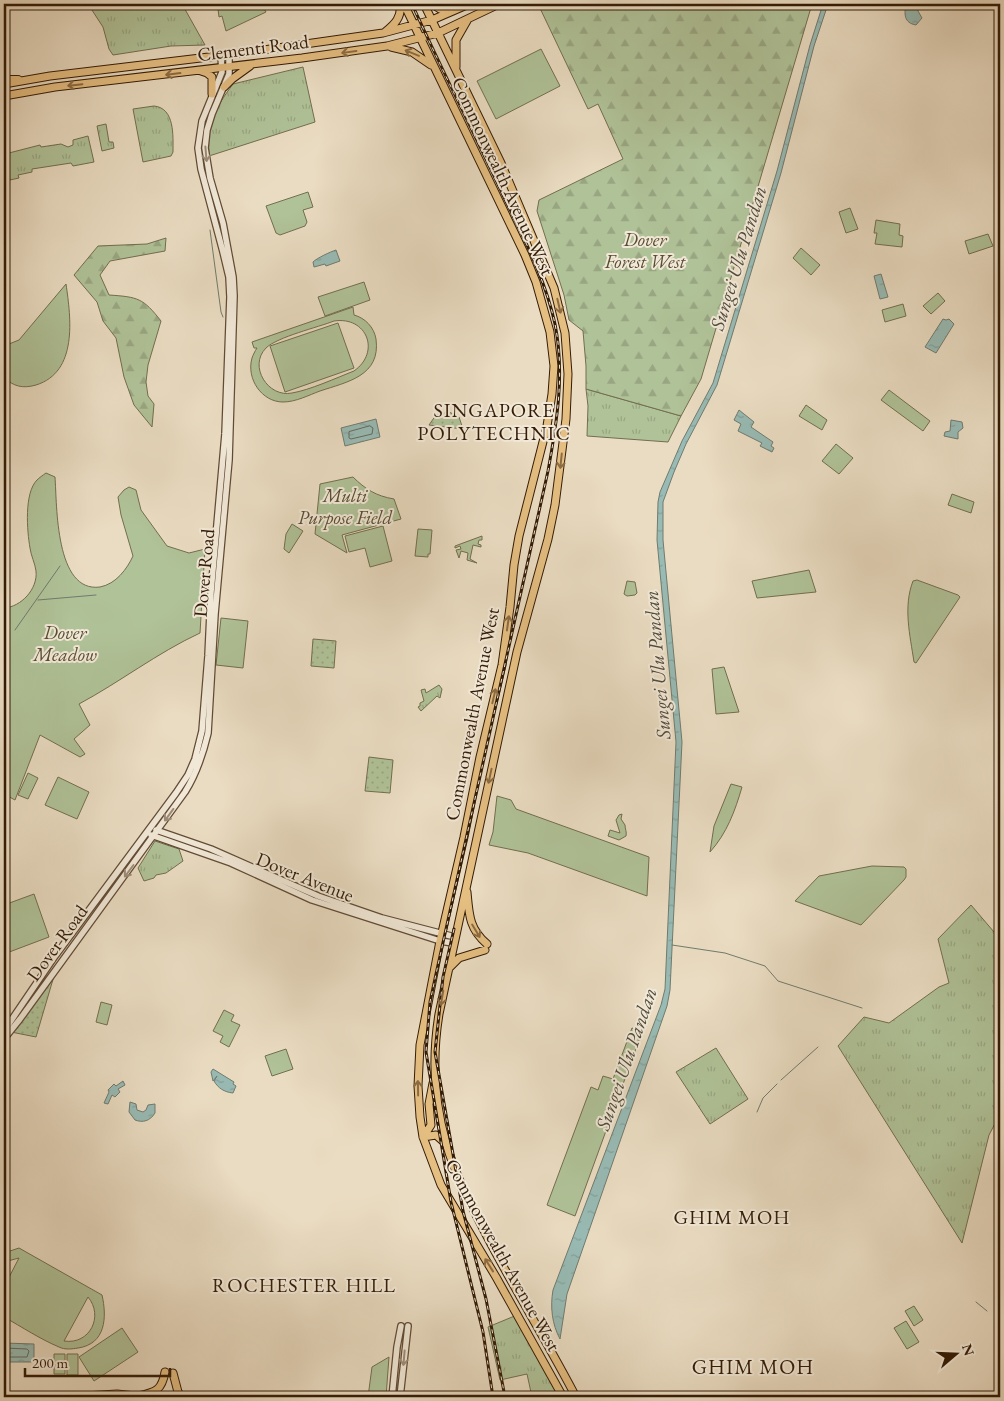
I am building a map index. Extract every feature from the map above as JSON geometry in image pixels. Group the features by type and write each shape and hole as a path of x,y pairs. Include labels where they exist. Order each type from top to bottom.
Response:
{"highway":[{"path":"4,80 18,80"}],"main road":[{"name":"Commonwealth Avenue West","path":"402,4 525,255 536,282 550,332 554,366 547,426 519,536 504,651 441,938 420,1044 418,1104 423,1137 441,1185 496,1277 563,1397"},
{"path":"383,33 396,23 402,4"},
{"name":"Commonwealth Avenue West","path":"424,4 501,163 554,288 565,334 568,374 566,419 555,505 548,539 516,652 437,1026 435,1076 437,1097 446,1144 474,1213 576,1397"},
{"path":"432,4 440,9 448,10 466,5"},
{"name":"Clementi Road","path":"4,96 55,87 387,46 438,33 499,4"},
{"name":"Clementi Road","path":"4,84 18,80 225,55 383,33 432,20 466,5"},
{"path":"457,72 456,40 468,19"},
{"path":"387,46 412,52 433,66"},
{"path":"224,88 238,74 253,64"},
{"path":"199,70 207,73 212,78 212,94"},
{"path":"488,721 495,721 501,717 506,699"},
{"path":"486,732 491,727 500,728"},
{"path":"448,971 460,958 486,947 476,934 471,920 467,881"},
{"path":"423,1137 431,1125 430,1100 435,1076"},
{"path":"423,1137 436,1135 446,1144"},
{"path":"69,1397 110,1394 141,1397 158,1389 169,1372 182,1397"}],"street":[{"name":"Dover Road","path":"225,55 224,88 212,114 207,130 205,148 210,178 223,223 233,276 234,296 230,355"},
{"name":"Dover Road","path":"4,1039 156,833 192,780 203,752 229,460 230,313 228,278 217,225 201,169 198,148 202,121 212,94 226,67"},
{"name":"Dover Road","path":"4,1031 55,956 147,834 188,775 205,732"},
{"name":"Dover Avenue","path":"151,828 156,833 231,863 312,900 441,938 454,940"},
{"name":"Dover Avenue","path":"147,834 156,833"},
{"path":"392,1397 404,1326 400,1397"}],"green space":[{"path":"88,4 182,4 205,45 171,46 113,55 109,49 103,27"},
{"path":"214,4 261,4 266,12 226,31 222,16 219,17 218,9 215,6 209,8 208,6"},
{"name":"Dover Forest West","path":"538,4 812,4 701,379 681,416 586,389 583,331 569,320 564,295 537,211 539,200 623,159 598,104 588,109"},
{"path":"541,49 560,86 496,119 477,81"},
{"path":"303,67 315,122 209,156 209,134 213,117 233,84"},
{"path":"154,106 161,108 169,117 173,131 173,152 171,156 143,162 133,109"},
{"path":"106,124 109,142 113,142 114,148 102,151 97,126"},
{"path":"88,136 94,162 73,166 71,163 32,169 32,172 18,175 19,178 10,180 5,154 40,145 41,147 61,144 68,147 73,145 73,140"},
{"path":"308,192 313,207 303,210 307,222 305,226 280,235 276,233 266,206"},
{"path":"850,208 858,229 846,233 839,212"},
{"path":"876,220 900,224 899,235 903,236 902,247 875,244 877,233 874,233"},
{"path":"988,234 993,246 969,254 965,241"},
{"path":"166,238 165,251 110,261 100,275 109,295 139,300 161,321 148,365 146,382 148,396 154,404 152,427 134,405 124,377 116,338 103,321 97,302 74,275 98,246 147,244"},
{"path":"801,248 820,265 811,275 793,258"},
{"path":"364,282 370,300 325,316 318,297"},
{"path":"66,284 70,327 69,342 59,369 50,378 36,385 22,387 11,383 4,378 4,346 19,340"},
{"path":"938,293 945,301 931,314 923,306"},
{"path":"903,304 906,316 885,322 882,310"},
{"path":"353,307 354,315 371,327 376,339 376,351 368,369 360,376 302,398 283,402 268,398 257,388 251,374 252,358 257,348 254,348 252,342","holes":["334,321 345,321 355,324 362,330 368,346 367,354 362,363 354,371 315,387 292,393 275,391 268,386 263,379 259,363 261,355 266,348 288,336"]},
{"path":"338,323 354,368 285,392 270,346"},
{"path":"586,389 681,416 668,442 587,436 588,406"},
{"path":"889,390 930,421 923,431 881,400"},
{"path":"806,405 827,420 822,430 799,416"},
{"path":"449,412 459,417 463,429 429,425 436,415"},
{"path":"836,444 853,458 839,474 822,461"},
{"name":"Dover Meadow","path":"46,473 55,477 61,545 74,576 85,585 100,587 111,583 124,571 133,556 121,515 118,497 129,487 136,490 141,510 167,546 189,553 205,549 200,633 169,649 79,704 90,725 74,739 85,754 80,757 40,735 15,800 4,794 4,608 22,601 31,590 36,578 29,541 28,503 33,486"},
{"name":"Multi Purpose Field","path":"353,477 371,491 394,499 401,519 342,535 347,553 315,534 320,484"},
{"path":"952,494 974,502 971,513 948,505"},
{"path":"292,524 303,531 289,553 284,549 286,534"},
{"path":"383,526 392,561 370,567 365,548 349,552 345,536"},
{"path":"418,529 432,530 430,554 428,554 428,557 415,556"},
{"path":"482,536 482,540 479,540 478,544 481,547 473,545 470,559 477,563 467,560 468,553 461,551 459,558 456,550 461,549 460,546 455,548 455,546"},
{"path":"809,570 816,592 757,598 752,581"},
{"path":"917,580 960,597 916,663 914,662 908,621 908,601 913,581"},
{"path":"627,581 635,582 637,593 635,595 627,596 624,594"},
{"path":"221,618 248,621 243,668 216,665"},
{"path":"313,639 336,641 334,668 311,666"},
{"path":"724,667 739,712 716,714 712,669"},
{"path":"439,685 442,689 440,698 437,696 421,711 418,707 424,701 421,690 425,689 426,693"},
{"path":"369,757 393,760 390,793 365,791"},
{"path":"28,773 38,778 28,799 18,795"},
{"path":"58,777 89,792 77,819 45,805"},
{"path":"731,784 742,787 726,829 710,852 714,826"},
{"path":"497,796 511,800 516,809 649,857 647,896 528,853 489,845 493,832"},
{"path":"622,814 621,819 625,825 626,836 619,840 608,836 610,830 620,833 616,820"},
{"path":"155,841 179,849 183,861 166,873 156,875 154,878 144,881 138,868"},
{"path":"872,866 904,867 906,869 906,877 861,925 795,901 819,876"},
{"path":"34,894 49,937 4,954 4,905"},
{"path":"971,905 1000,939 1000,1114 989,1135 962,1243 838,1046 864,1017 889,1023 939,987 949,983 938,939"},
{"path":"54,976 36,1037 11,1032"},
{"path":"101,1002 112,1005 107,1025 96,1022"},
{"path":"224,1010 234,1015 231,1021 240,1025 229,1047 220,1042 223,1036 213,1031"},
{"path":"632,1028 642,1032 575,1216 547,1205 591,1087 598,1090 603,1076 613,1079"},
{"path":"716,1048 748,1099 710,1124 676,1072"},
{"path":"286,1049 293,1069 272,1076 265,1056"},
{"path":"19,1248 102,1295 104,1320 99,1335 94,1341 78,1348 61,1348 4,1317 4,1287 19,1258 4,1262 4,1253","holes":["88,1297 95,1312 92,1328 81,1338 73,1341 64,1341"]},
{"path":"914,1306 923,1320 914,1326 905,1311"},
{"path":"517,1315 563,1397 532,1397 527,1374 500,1380 488,1327"},
{"path":"906,1321 919,1342 907,1349 894,1328"},
{"path":"122,1328 138,1352 94,1381 79,1357"},
{"path":"54,1354 65,1354 65,1374 54,1374"},
{"path":"67,1354 78,1354 78,1375 67,1375"},
{"path":"389,1357 386,1397 368,1397 372,1367"}],"water":[{"path":"823,4 828,4 814,46 781,173 717,385 686,444 663,502 663,540 682,742 670,990 667,1006 567,1294 560,1339 552,1315 553,1290 661,1005 665,989 676,742 657,540 658,502 660,492 682,441 713,383 777,171 810,45"},
{"path":"906,4 918,4 918,11 922,18 916,25 907,20"},
{"path":"336,250 340,261 326,266 325,264 314,267 313,262 315,260"},
{"path":"881,274 888,297 880,299 874,276"},
{"path":"943,319 949,319 954,324 936,353 925,347"},
{"path":"739,410 754,422 751,427 773,442 771,446 774,448 772,452 760,446 762,443 738,431 741,424 734,420"},
{"path":"376,419 380,437 345,446 341,428"},
{"path":"951,420 962,422 963,428 958,432 958,439 944,436 945,432 950,431"},
{"path":"213,1069 234,1082 233,1084 236,1086 233,1093 224,1091 217,1086 214,1081 217,1076 213,1081 211,1072"},
{"path":"123,1081 125,1085 118,1089 120,1092 115,1097 112,1095 108,1104 104,1103 109,1092 108,1090 114,1084 116,1086"},
{"path":"130,1102 136,1104 137,1110 143,1112 148,1105 155,1104 155,1113 146,1121 135,1120 129,1112"},
{"path":"4,1343 34,1344 34,1362 4,1362"}],"waterway":[{"path":"210,230 223,317"},
{"path":"15,630 60,566"},
{"path":"38,600 96,595"},
{"path":"672,945 725,953 765,966 778,981 862,1008"},
{"path":"781,1080 818,1047"},
{"path":"757,1112 763,1098 777,1084"},
{"path":"976,1302 987,1311"}],"railway":[{"path":"412,4 526,242 551,307 558,342 559,398 548,471 430,1002 426,1052 451,1202 483,1332 493,1397"},
{"path":"454,929 443,977 435,1052 463,1211 486,1299 505,1397"}],"district":[{"name":"SINGAPORE POLYTECHNIC","path":"494,422"},
{"name":"GHIM MOH","path":"732,1217"},
{"name":"ROCHESTER HILL","path":"304,1285"},
{"name":"GHIM MOH","path":"753,1366"}],"water label":[{"name":"Sungei Ulu Pandan","path":"738,258"},
{"name":"Sungei Ulu Pandan","path":"657,665"},
{"name":"Sungei Ulu Pandan","path":"626,1059"}]}
